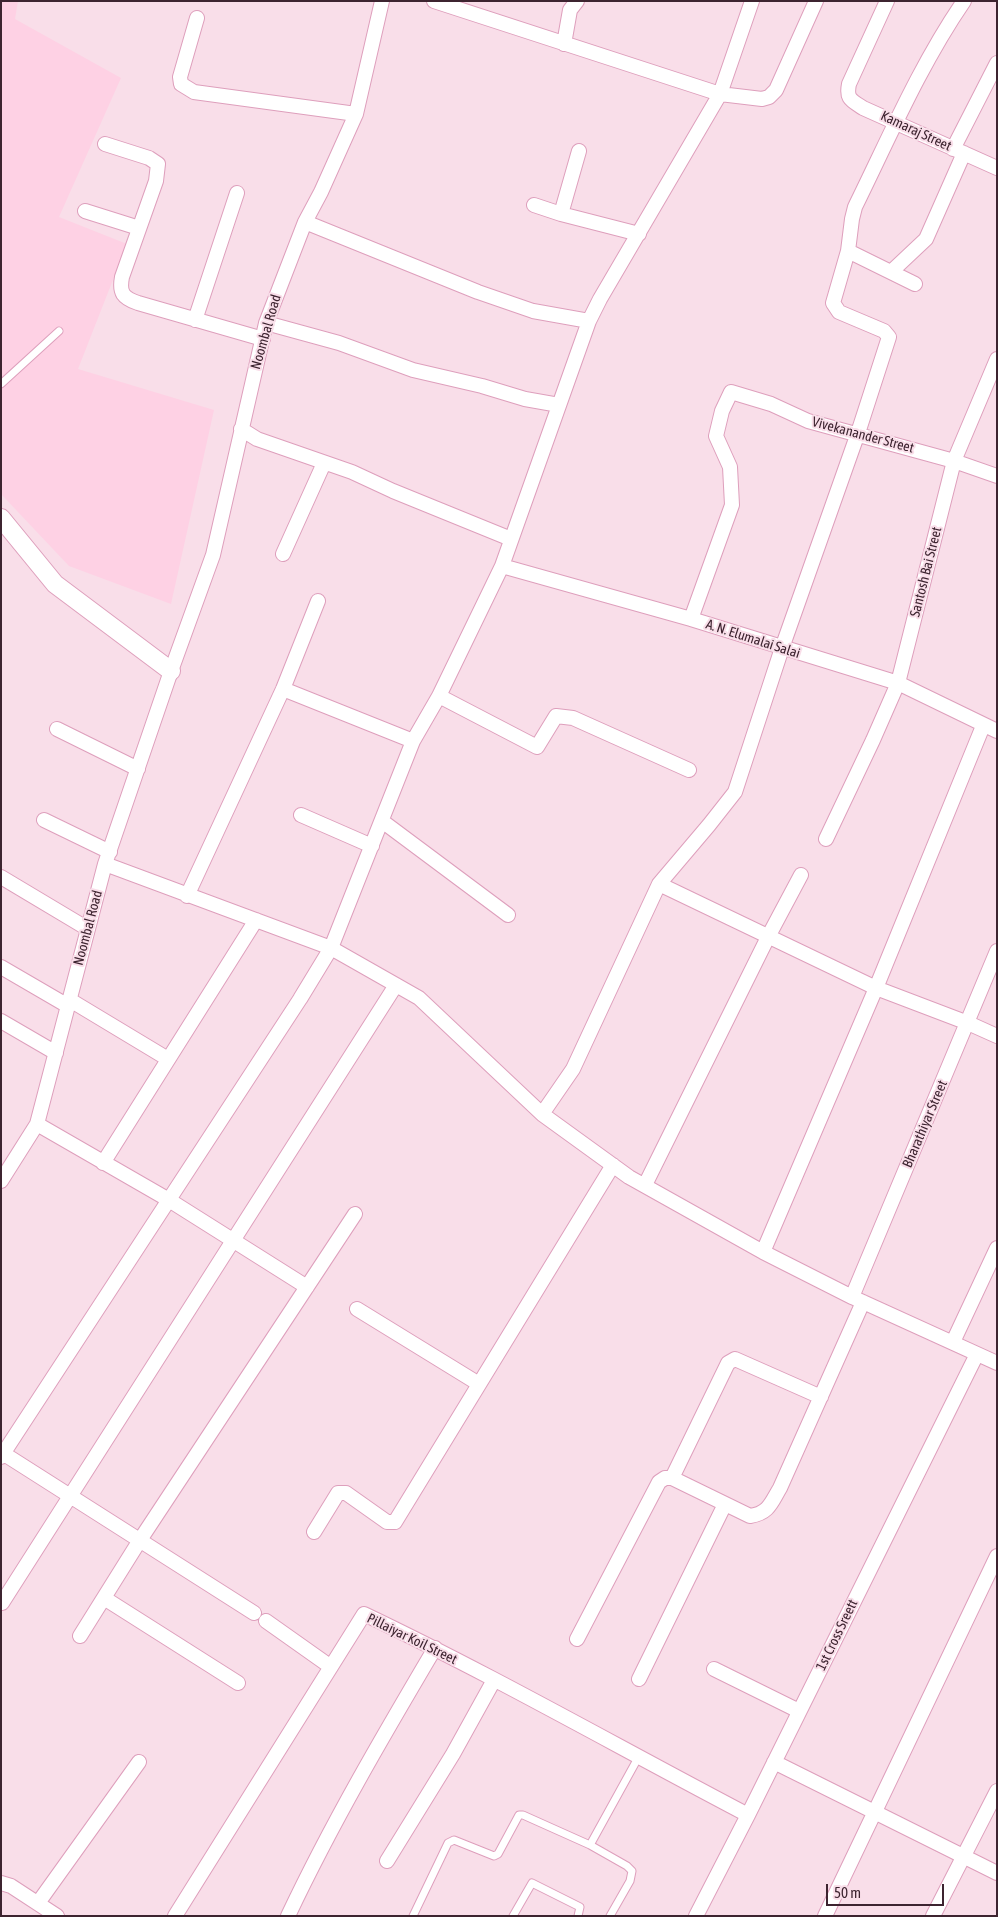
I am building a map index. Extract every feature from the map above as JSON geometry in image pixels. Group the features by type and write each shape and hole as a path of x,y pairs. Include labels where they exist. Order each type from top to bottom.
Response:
{"street":[{"name":"Noombal Road","path":"1,1181 37,1124 108,858 171,671 213,554 266,323 305,222 321,192 356,114 382,1"},
{"path":"434,1 720,94 762,99 769,97 776,90 816,1"},
{"path":"564,44 570,10 577,1"},
{"path":"330,1667 260,1617 70,1495 2,1454 300,999 330,948 413,741 439,696 502,566 589,321 720,94 752,1"},
{"name":"Kamaraj Street","path":"887,1 849,84 847,93 850,100 863,108 997,168"},
{"path":"542,1114 573,1069 659,884 735,792 782,648 858,433 889,336 884,331 839,312 833,302 848,251 855,207 896,122 937,45 964,1"},
{"path":"197,18 180,77 181,84 186,88 194,92 356,114"},
{"path":"892,271 926,239 959,151 997,63"},
{"path":"105,144 149,158 158,164 156,181 122,277 120,287 123,295 138,304 262,339"},
{"path":"561,214 579,151"},
{"path":"196,320 237,193"},
{"path":"534,205 639,234"},
{"path":"85,211 139,228"},
{"path":"305,222 478,292 533,310 589,321"},
{"path":"848,251 915,284"},
{"path":"266,323 339,343 413,370 482,386 525,399 559,405"},
{"name":"Santosh Bai Street","path":"826,839 898,683 954,460 997,359"},
{"name":"Vivekanander Street","path":"691,619 732,505 730,467 716,436 722,412 731,392 771,404 808,420 954,460 997,476"},
{"path":"241,429 257,439 352,472 393,492 511,539"},
{"path":"283,554 324,463"},
{"path":"1,518 55,584 171,671"},
{"name":"A. N. Elumalai Salai","path":"502,566 691,619 898,683 983,726 997,731"},
{"path":"187,896 283,689 318,602"},
{"path":"283,689 413,741"},
{"path":"439,696 537,747 556,716 573,718 689,770"},
{"path":"762,1252 876,988 983,726"},
{"path":"57,728 138,769"},
{"path":"300,815 372,846"},
{"path":"44,820 108,858 187,896 330,948 419,998 542,1114 645,1186 762,1252 857,1299 997,1363"},
{"path":"382,821 508,915"},
{"path":"645,1186 768,937 801,875"},
{"path":"1,876 88,929"},
{"path":"659,884 876,988 997,1036"},
{"path":"103,1163 256,920"},
{"name":"Bharathiyar Street","path":"672,1478 750,1516 761,1514 767,1510 780,1488 821,1396 857,1299 997,951"},
{"path":"1,967 168,1059"},
{"path":"2,1603 396,985"},
{"path":"1,1021 56,1053"},
{"path":"37,1124 168,1200 307,1287"},
{"path":"314,1532 338,1493 342,1492 387,1522 395,1522 613,1165"},
{"path":"80,1636 140,1540 354,1214"},
{"path":"953,1342 997,1248"},
{"path":"357,1309 479,1384"},
{"name":"1st Cross Sreett","path":"696,1916 977,1354"},
{"path":"577,1639 660,1482 664,1478 672,1478 728,1363 735,1359 821,1396"},
{"path":"638,1679 725,1504"},
{"path":"825,1916 997,1556"},
{"path":"104,1598 238,1683"},
{"name":"Pillaiyar Koil Street","path":"175,1916 364,1614 435,1648 748,1815"},
{"path":"288,1916 317,1855 368,1761 435,1648"},
{"path":"714,1669 799,1711"},
{"path":"388,1861 453,1754 494,1680"},
{"path":"38,1903 139,1762"},
{"path":"774,1762 997,1873"},
{"path":"933,1916 997,1791"},
{"path":"1,1883 11,1886 56,1916"}],"lane":[{"path":"1,384 59,331"},
{"path":"590,1845 638,1758"},
{"path":"413,1916 448,1843 454,1840 494,1856 498,1854 519,1815 590,1845 627,1866 632,1871 630,1881 610,1916"},
{"path":"513,1916 532,1883 580,1907 578,1916"}],"shaded area":[{"path":"1,1 18,1 15,19 121,78 59,217 127,244 78,369 214,410 171,604 69,566 1,494"}]}
